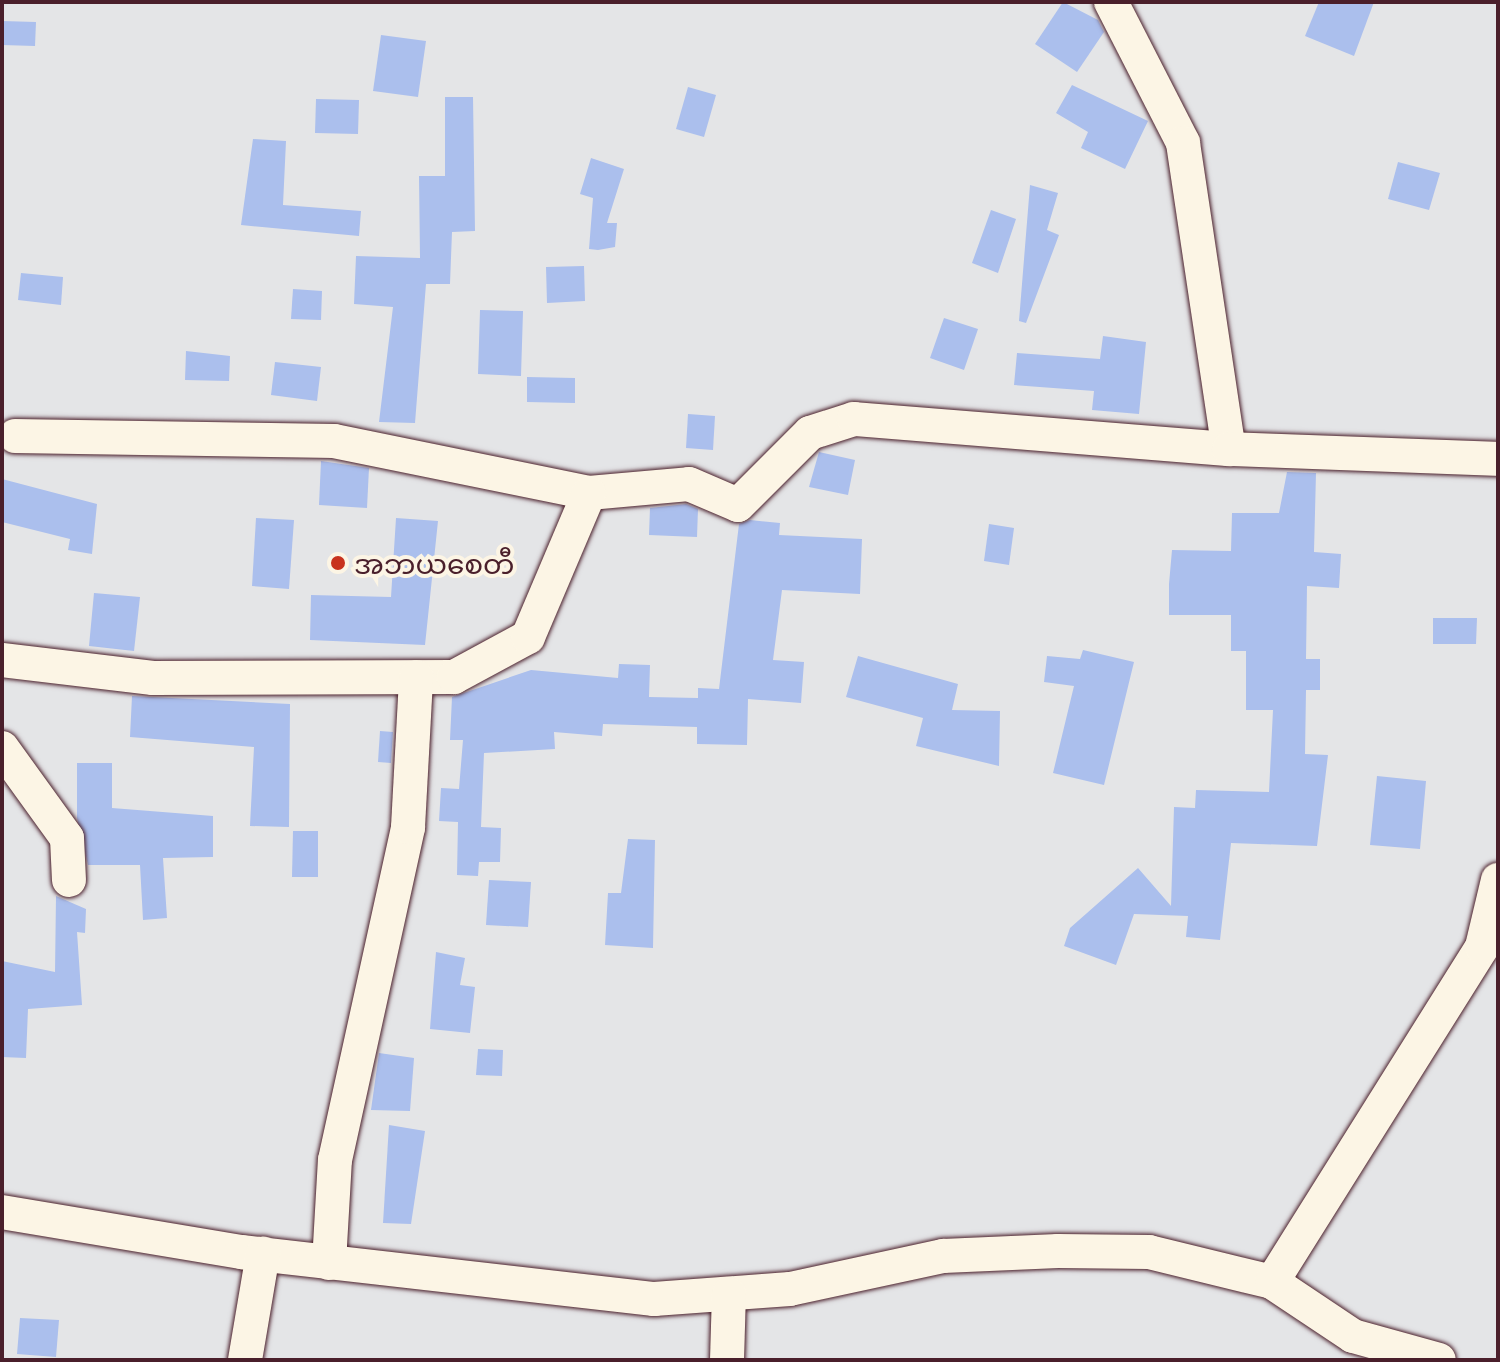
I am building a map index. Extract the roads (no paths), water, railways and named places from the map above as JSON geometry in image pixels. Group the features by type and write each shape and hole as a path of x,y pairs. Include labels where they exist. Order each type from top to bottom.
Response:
{"street":[{"path":"1111,2 1183,143 1229,449"},
{"path":"6,438 334,441 589,493 689,484 738,505 810,433 854,419 1229,449 1498,459"},
{"path":"2,660 153,678 454,677 528,637 589,493"},
{"path":"329,1263 335,1160 408,827 416,677"},
{"path":"2,748 67,838 69,880"},
{"path":"1272,1282 1482,947 1498,880"},
{"path":"2,1212 329,1263 654,1299 729,1294 943,1256 1058,1251 1149,1252 1272,1282 1353,1336 1439,1360"},
{"path":"245,1360 263,1254"},
{"path":"727,1360 729,1294"}],"place":[{"name":"အဘယစေတီ","path":"338,563"}]}
